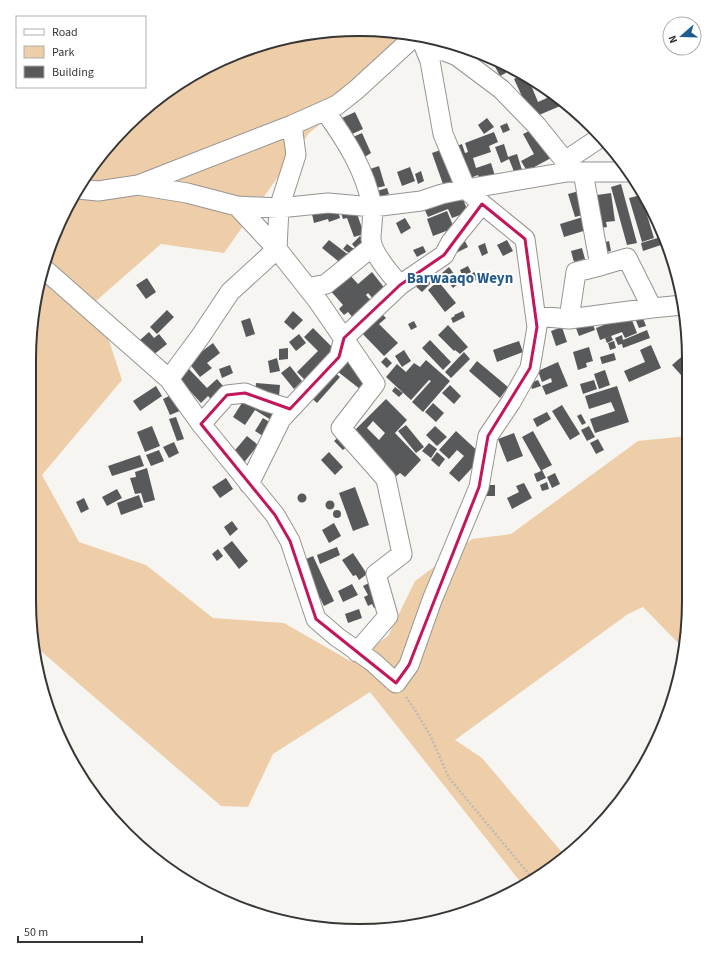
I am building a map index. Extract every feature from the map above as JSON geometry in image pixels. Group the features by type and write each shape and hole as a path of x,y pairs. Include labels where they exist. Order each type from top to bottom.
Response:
{"street":[{"path":"84,190 98,191 138,185 292,125 337,105 418,41"},
{"path":"48,272 168,379 201,424 275,515 290,541 316,619 337,637 373,662 396,683 409,665 432,600 479,487 488,436 511,402 530,368 537,327 525,239 466,189 443,134 430,61 421,42"},
{"path":"427,43 457,56 501,89 538,126 571,169 600,266"},
{"path":"325,110 344,137 363,174 373,207 372,246 391,275 400,285"},
{"path":"168,379 200,337 230,292 277,249 279,208 296,155 292,125"},
{"path":"571,169 597,141"},
{"path":"138,185 187,192 237,206 279,208 328,203 373,207 421,201 442,194 571,169 622,172"},
{"path":"249,484 281,419 339,357 344,338 400,285 444,255 451,242 482,204"},
{"path":"237,206 277,249 308,288 375,384 341,428 386,479 402,554 376,574 388,616 357,652"},
{"path":"308,288 326,284 372,246"},
{"path":"569,319 576,272 627,258 652,308"},
{"path":"536,316 569,319 677,306"},
{"path":"201,424 227,395 245,393 290,409"}],"path":[{"path":"396,683 431,737 449,778 530,875"}],"highlighted area":[{"path":"482,204 525,239 537,327 530,368 488,436 479,487 409,665 396,683 316,619 290,541 275,515 201,424 227,395 245,393 290,409 339,357 344,338 400,285 444,255"}],"green space":[{"path":"359,36 423,42 309,133 224,253 161,244 96,301 122,380 42,475 79,542 146,565 213,618 284,623 352,662 388,636 415,581 472,539 511,534 638,441 682,437 682,601 679,644 643,607 628,614 455,740 482,758 562,852 520,881 370,692 273,754 248,807 221,806 40,650 36,601 36,359 39,317 47,275 53,255 69,216 90,180 116,146 146,116 180,90 216,69 235,61 255,53 296,42"}],"building":[{"path":"495,66 505,71 506,73 500,76"},
{"path":"517,78 531,86 538,102 547,98 546,96 560,106 532,118 514,79"},
{"path":"355,112 363,129 350,135 342,118"},
{"path":"487,118 494,127 484,134 478,125"},
{"path":"507,123 510,130 503,133 500,126"},
{"path":"537,127 551,158 527,171 521,161 534,154 523,134"},
{"path":"494,132 498,142 489,146 491,152 473,158 476,168 491,163 495,176 480,181 478,175 465,180 452,148 462,144 465,153 468,152 465,143"},
{"path":"362,133 371,153 363,158 353,137"},
{"path":"504,144 508,157 517,154 522,170 515,174 509,159 501,163 495,147"},
{"path":"443,149 456,183 444,187 432,153"},
{"path":"379,166 385,186 376,188 370,169"},
{"path":"410,167 415,181 402,186 397,172"},
{"path":"421,171 424,181 418,184 415,174"},
{"path":"621,184 637,243 627,245 611,187"},
{"path":"387,188 389,194 379,198 377,191"},
{"path":"460,191 468,212 452,218 448,209 428,217 423,206"},
{"path":"579,191 586,214 575,217 568,194"},
{"path":"611,193 615,221 606,222 607,227 595,229 590,196"},
{"path":"638,196 645,209 654,238 642,242 629,198"},
{"path":"337,207 340,218 329,222 328,219 314,223 312,214"},
{"path":"355,208 364,234 354,237 347,218 343,219 341,213"},
{"path":"447,211 454,228 433,236 427,219"},
{"path":"586,216 590,229 564,237 560,224"},
{"path":"405,218 411,228 401,234 396,223"},
{"path":"360,236 365,241 356,249 352,244"},
{"path":"463,237 468,247 456,253 451,243"},
{"path":"658,238 661,245 643,251 641,243"},
{"path":"329,240 350,256 343,265 322,248"},
{"path":"507,240 513,251 503,256 497,245"},
{"path":"609,241 611,251 601,253 598,244"},
{"path":"485,243 488,253 482,256 478,246"},
{"path":"347,244 354,249 350,254 343,249"},
{"path":"423,246 426,252 417,257 413,250"},
{"path":"582,248 585,259 574,262 571,251"},
{"path":"468,266 471,272 463,277 460,270"},
{"path":"449,267 460,282 453,288 442,273"},
{"path":"372,272 386,290 374,300 368,293 366,295 373,303 354,319 348,312 344,315 339,309 343,305 329,289 348,273 358,284"},
{"path":"474,272 479,278 471,284 466,278"},
{"path":"422,274 431,283 422,292 412,283"},
{"path":"147,278 156,292 146,299 136,285"},
{"path":"438,281 456,303 445,312 428,290"},
{"path":"377,309 386,318 379,324 398,343 384,356 357,328"},
{"path":"167,310 174,317 157,334 150,327"},
{"path":"293,311 303,320 293,330 284,322"},
{"path":"463,311 465,317 453,323 451,318"},
{"path":"641,313 646,326 639,328 634,316"},
{"path":"630,315 637,333 625,338 622,332 600,340 596,328"},
{"path":"590,317 595,330 579,336 574,323"},
{"path":"250,318 255,334 246,337 241,321"},
{"path":"414,321 417,327 411,330 408,324"},
{"path":"448,325 468,347 460,354 455,350 454,351 438,335"},
{"path":"562,327 567,342 556,346 551,331"},
{"path":"313,328 336,351 306,381 297,372 318,351 304,337"},
{"path":"647,330 650,338 623,348 622,344 618,345 615,338 622,335 623,340"},
{"path":"149,332 154,338 159,334 167,344 152,356 140,340"},
{"path":"299,334 306,343 296,351 289,342"},
{"path":"611,336 613,340 607,343 605,338"},
{"path":"430,340 451,362 443,370 422,348"},
{"path":"519,341 523,352 497,362 493,350"},
{"path":"614,341 616,348 610,350 608,343"},
{"path":"213,343 220,353 207,363 212,368 200,377 188,362"},
{"path":"651,345 661,368 629,382 624,371 645,362 640,350"},
{"path":"589,347 593,361 586,363 587,367 578,370 573,352"},
{"path":"288,348 288,359 279,360 279,349"},
{"path":"404,350 411,361 402,367 395,356"},
{"path":"464,352 470,359 451,378 445,372"},
{"path":"614,353 616,360 602,364 600,357"},
{"path":"343,356 369,377 360,389 333,368"},
{"path":"386,357 392,363 387,368 381,362"},
{"path":"682,357 682,374 681,375 672,365"},
{"path":"277,358 280,371 270,373 268,361"},
{"path":"426,360 450,381 423,412 412,402 431,381 429,380 411,400 386,377 397,364 406,372 414,363 420,367"},
{"path":"477,361 508,387 500,398 469,371"},
{"path":"558,362 568,386 546,395 542,386 552,382 551,378 542,382 538,371"},
{"path":"230,365 233,373 222,378 219,369"},
{"path":"290,366 302,381 294,389 281,373"},
{"path":"189,369 207,388 217,379 224,387 211,399 208,396 201,403 179,379"},
{"path":"331,369 340,377 317,403 308,395"},
{"path":"605,370 610,385 599,389 594,374"},
{"path":"538,380 541,386 532,389 530,383"},
{"path":"594,380 597,389 583,394 580,384"},
{"path":"256,383 280,385 279,397 255,395"},
{"path":"450,385 461,396 454,404 442,393"},
{"path":"156,386 162,396 140,411 133,401"},
{"path":"617,386 629,422 595,433 590,419 615,411 611,402 589,409 585,396"},
{"path":"395,387 403,393 399,397 392,391"},
{"path":"175,393 182,410 170,415 163,399"},
{"path":"247,395 275,414 271,420 255,410 245,425 233,417"},
{"path":"386,399 407,420 395,433 421,460 405,477 400,473 394,478 350,435","holes":["373,421 385,433 379,440 367,428"]},
{"path":"433,403 444,413 436,422 425,412"},
{"path":"562,405 580,434 570,440 552,411"},
{"path":"547,412 551,419 537,427 533,419"},
{"path":"581,414 586,423 582,425 577,416"},
{"path":"176,417 184,439 177,441 169,419"},
{"path":"263,418 271,423 263,436 255,431"},
{"path":"406,425 424,447 416,453 398,431"},
{"path":"152,426 160,446 145,452 137,432"},
{"path":"435,426 447,437 437,446 426,435"},
{"path":"589,426 595,437 587,441 581,430"},
{"path":"456,431 483,456 459,482 449,473 464,456 457,450 449,459 439,450"},
{"path":"533,431 552,465 542,470 546,478 537,482 534,474 541,471 522,437"},
{"path":"514,433 523,456 507,462 498,439"},
{"path":"342,434 351,443 343,450 334,441"},
{"path":"247,436 258,445 242,465 230,456"},
{"path":"598,439 604,450 596,454 590,443"},
{"path":"174,442 179,453 169,458 163,447"},
{"path":"429,443 437,449 431,458 422,451"},
{"path":"159,450 164,461 151,466 146,455"},
{"path":"329,452 343,467 335,475 321,460"},
{"path":"437,452 445,459 439,467 431,460"},
{"path":"140,455 144,466 112,476 108,466"},
{"path":"147,468 155,500 144,503 141,493 135,494 130,478 136,477 135,472"},
{"path":"555,473 560,484 552,488 547,477"},
{"path":"226,478 233,489 220,498 212,487"},
{"path":"547,482 549,489 542,491 540,485"},
{"path":"524,483 532,498 512,509 507,498 519,492 516,486"},
{"path":"487,485 495,485 495,496 486,496"},
{"path":"355,487 369,525 353,531 339,493"},
{"path":"117,489 122,498 107,506 102,497"},
{"path":"302,493 307,498 302,503 297,498"},
{"path":"139,495 143,507 121,515 117,503"},
{"path":"84,498 89,509 81,513 76,502"},
{"path":"330,500 335,505 330,510 325,505"},
{"path":"337,510 340,511 340,517 337,518 334,517 333,514 334,511"},
{"path":"232,521 238,529 230,536 224,527"},
{"path":"334,523 341,536 329,543 322,530"},
{"path":"232,541 248,561 239,569 223,548"},
{"path":"337,547 340,555 320,564 317,555"},
{"path":"218,549 223,556 217,561 212,554"},
{"path":"353,553 367,574 359,580 356,575 353,576 342,560"},
{"path":"313,556 334,601 324,606 319,598 304,560"},
{"path":"371,582 382,604 374,608 372,604 368,606 364,597 368,595 363,586"},
{"path":"352,584 358,595 343,602 338,591"},
{"path":"359,609 362,618 348,623 345,614"}],"district":[{"name":"Barwaaqo Weyn","path":"460,278"}]}
